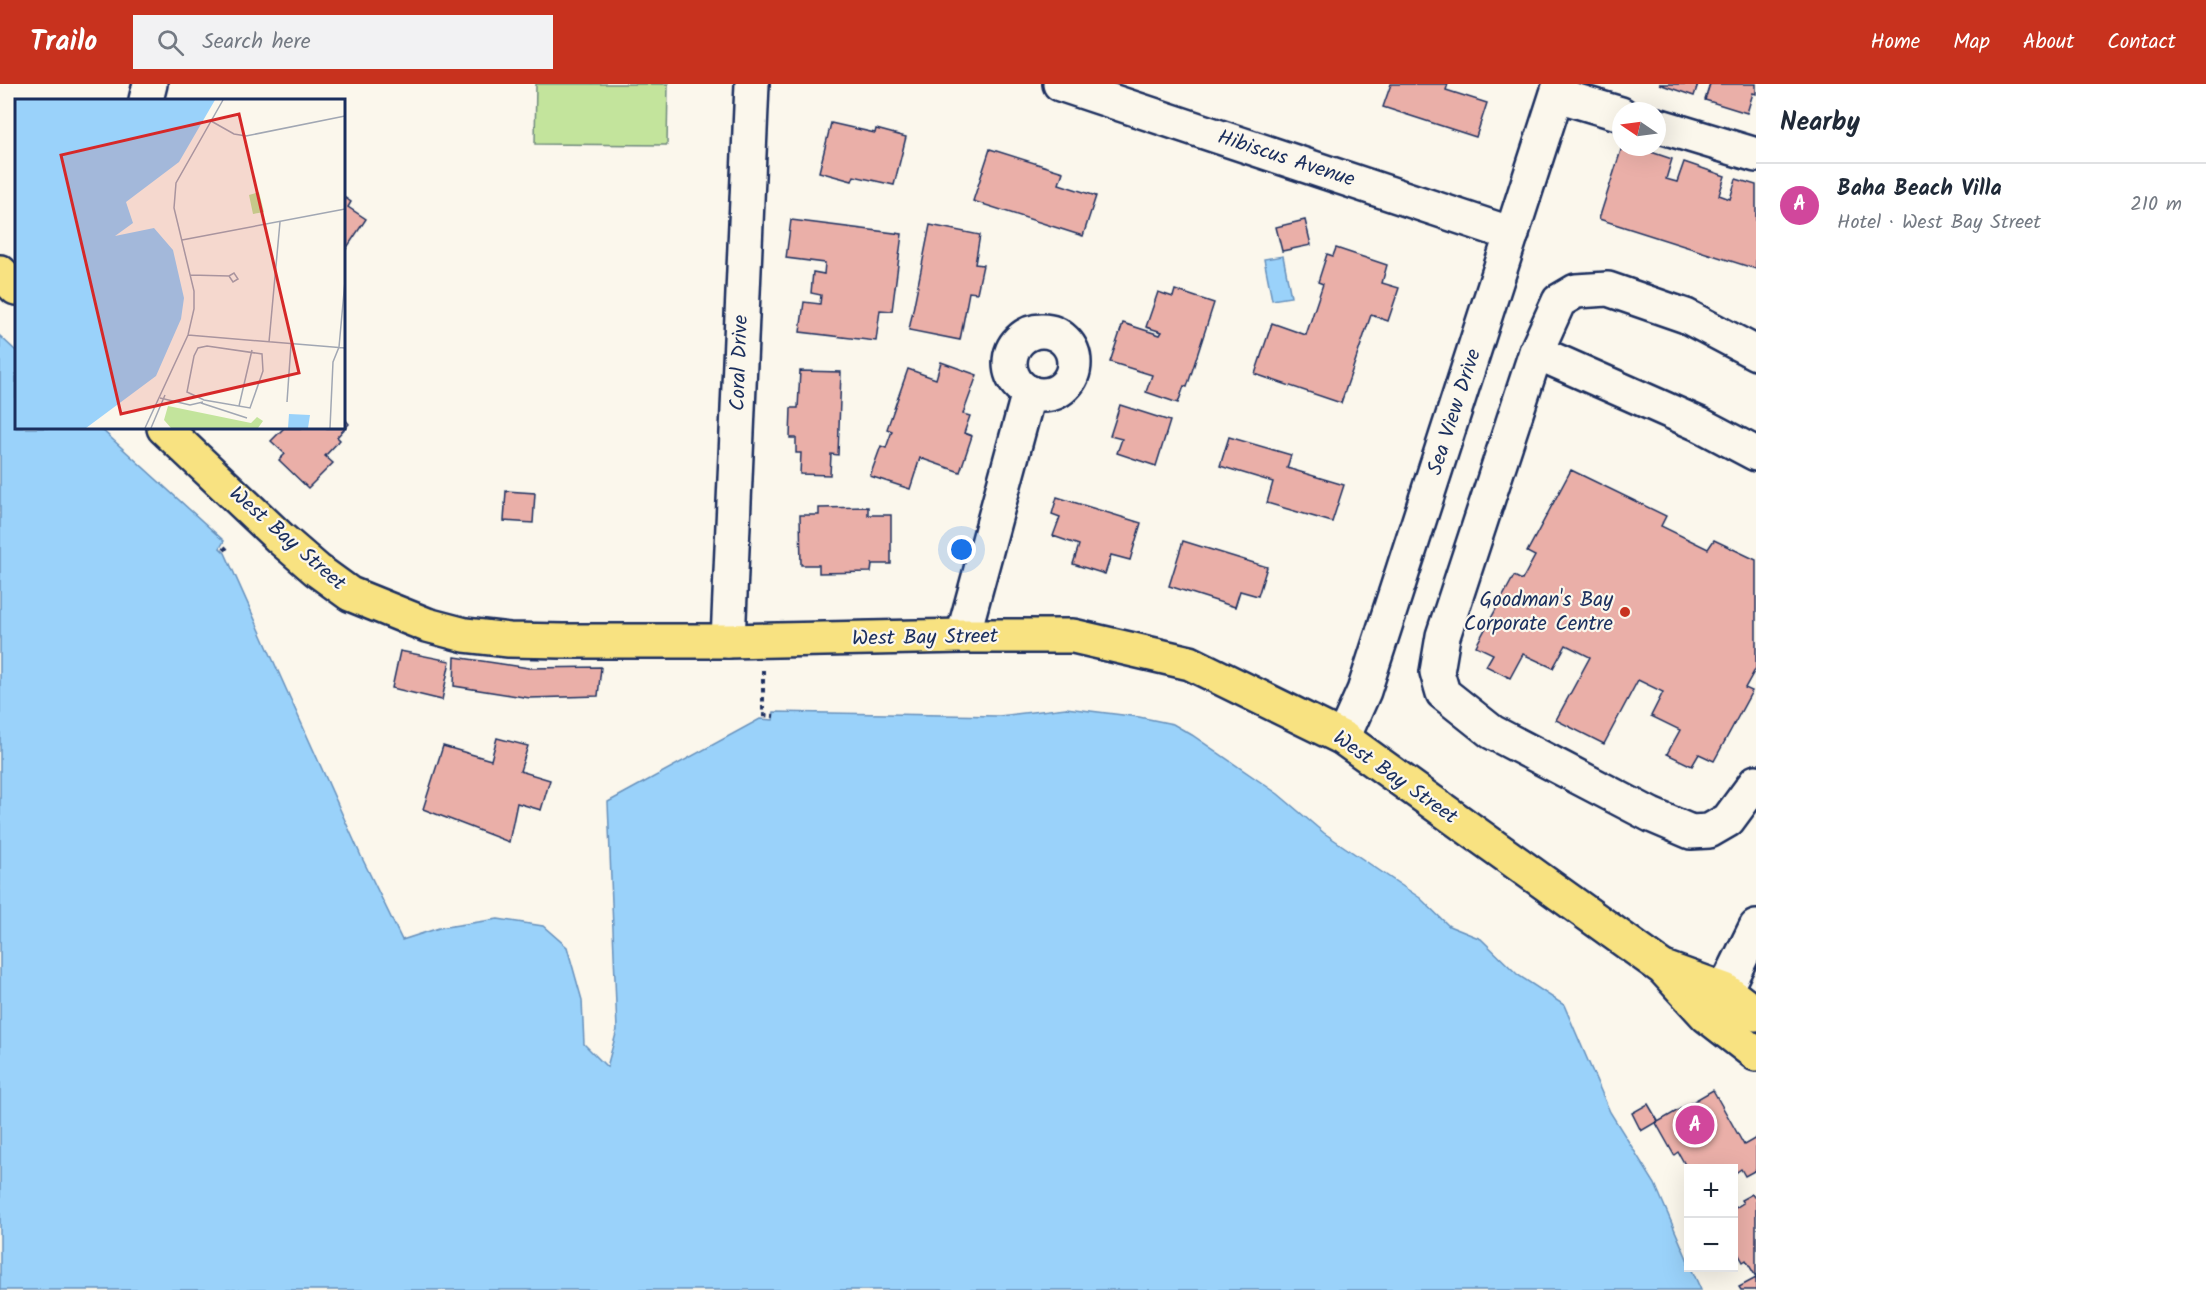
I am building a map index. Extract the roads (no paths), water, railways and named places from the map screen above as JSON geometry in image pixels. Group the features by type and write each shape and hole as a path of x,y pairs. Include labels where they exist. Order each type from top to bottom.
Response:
{"main road":[{"name":"West Bay Street","path":"165,429 280,538 317,570 350,594 426,625 465,634 509,640 728,641 1073,636 1190,663 1343,738 1663,968 1716,1003 1756,1014"},
{"name":"West Bay Street","path":"1716,1003 1756,1054"}],"street":[{"path":"146,99 150,84"},
{"name":"Coral Drive","path":"728,641 752,84"},
{"name":"Hibiscus Avenue","path":"1060,84 1512,234"},
{"path":"1559,89 1612,110"},
{"name":"Sea View Drive","path":"1343,738 1367,681 1559,89"},
{"path":"1666,128 1756,155"},
{"path":"1756,353 1686,316 1608,289 1576,291 1559,301 1536,352 1443,636 1437,672 1443,693 1492,732 1651,815 1691,832 1709,831 1728,820 1756,782"},
{"path":"1536,352 1701,425 1756,454"},
{"path":"963,636 1029,392"},
{"path":"1716,1003 1756,927"}],"water":[{"path":"1283,256 1291,297 1272,300 1264,259"},
{"path":"0,336 15,350 15,429 101,429 224,541 220,548 225,553 361,856 402,940 439,928 498,919 543,926 567,947 582,1000 584,1044 607,1067 617,1030 608,802 760,719 773,720 774,712 999,716 1066,708 1139,717 1173,724 1192,735 1278,794 1324,833 1420,898 1449,926 1481,939 1518,975 1564,1005 1610,1112 1655,1184 1684,1252 1684,1272 1693,1272 1701,1290 0,1290"}],"place":[{"name":"Goodman's Bay Corporate Centre","path":"1625,612"},
{"name":"Baha Beach Villa","path":"1695,1125"}]}
